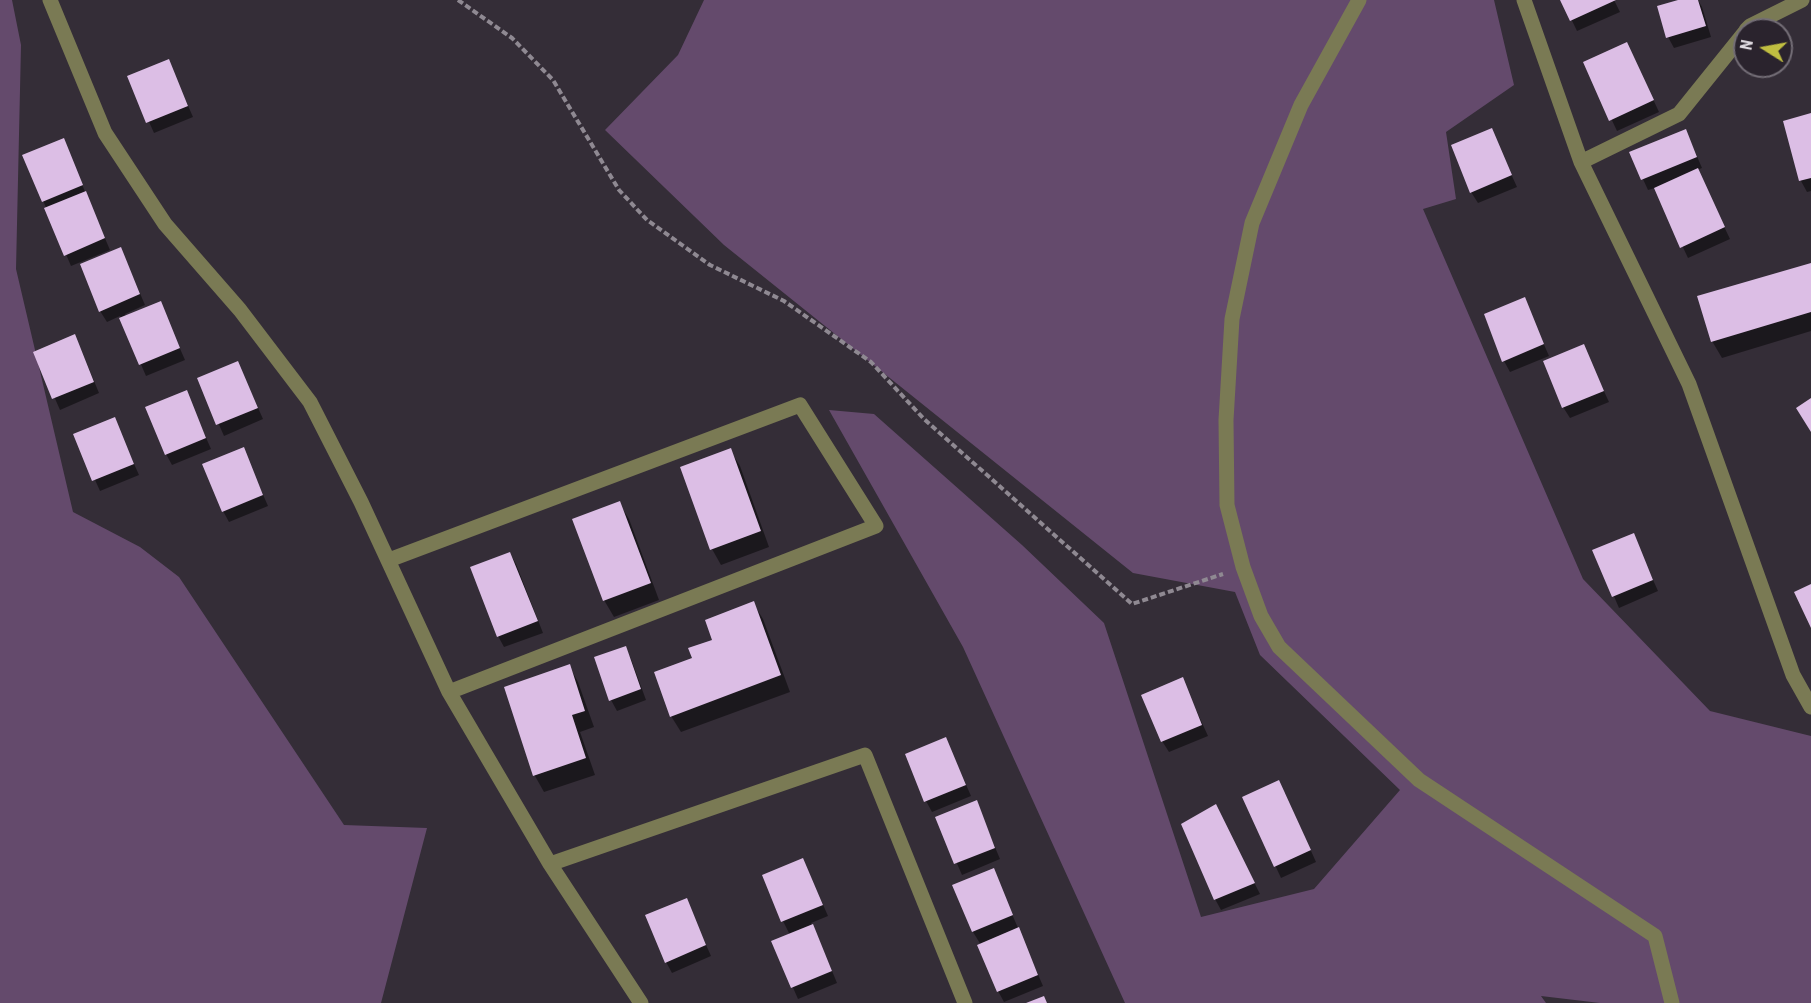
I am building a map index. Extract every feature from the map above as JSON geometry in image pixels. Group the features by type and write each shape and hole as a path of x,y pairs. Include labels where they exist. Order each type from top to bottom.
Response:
{"street":[{"path":"50,0 105,133 165,225 240,310 310,402 389,560 449,692 550,864 641,1003"},
{"path":"1359,0 1301,105 1252,223 1234,308 1226,420 1227,505 1243,567 1261,616 1279,647 1419,780 1655,936 1672,1003"},
{"path":"1524,0 1581,162 1689,384 1793,675 1811,707"},
{"path":"1766,18 1802,0"},
{"path":"1581,162 1679,114 1733,47"},
{"path":"389,560 800,405 876,526 449,692"},
{"path":"550,864 865,755 965,1003"}],"path":[{"path":"458,0 512,38 553,80 619,190 647,220 710,265 784,301 871,363 924,419 1132,604 1243,567"}],"shaded area":[{"path":"0,0 12,0 21,45 16,269 73,512 140,547 179,577 344,825 427,828 381,1003 0,1003"},
{"path":"704,0 1494,0 1514,85 1446,132 1456,199 1423,209 1583,579 1710,711 1811,736 1811,1003 1600,1003 1541,996 1546,1003 1125,1003 963,647 829,410 874,414 1022,545 1104,623 1201,917 1314,889 1400,790 1260,655 1235,592 1133,573 724,245 605,130 678,55"}],"building":[{"path":"1560,0 1616,0 1570,21"},
{"path":"1678,0 1698,0 1706,26 1666,38 1657,6"},
{"path":"1627,42 1654,100 1609,121 1583,62"},
{"path":"169,59 188,106 146,123 127,76"},
{"path":"1811,113 1811,178 1799,181 1783,121"},
{"path":"1492,128 1512,175 1470,193 1451,145"},
{"path":"1686,129 1697,157 1641,180 1629,152"},
{"path":"64,138 83,185 42,202 22,155"},
{"path":"1698,168 1725,227 1680,248 1654,188"},
{"path":"86,191 105,238 64,256 44,208"},
{"path":"121,247 140,294 99,312 80,264"},
{"path":"1811,263 1811,312 1711,342 1697,296"},
{"path":"1525,297 1544,344 1502,362 1484,314"},
{"path":"161,301 180,348 139,365 119,318"},
{"path":"75,334 94,382 52,399 33,352"},
{"path":"1584,344 1604,391 1562,408 1543,361"},
{"path":"238,361 258,408 216,425 197,378"},
{"path":"187,390 206,438 165,455 145,407"},
{"path":"1811,398 1811,432 1796,408"},
{"path":"115,417 134,464 92,481 73,434"},
{"path":"244,447 263,495 222,512 202,464"},
{"path":"731,448 761,531 710,550 680,467"},
{"path":"620,501 651,583 603,601 572,519"},
{"path":"1634,533 1653,580 1612,597 1592,550"},
{"path":"510,552 538,621 497,637 470,567"},
{"path":"1811,584 1811,628 1794,592"},
{"path":"754,601 781,675 670,717 654,672 692,658 688,648 712,640 705,620"},
{"path":"626,646 641,689 609,701 594,657"},
{"path":"570,664 585,711 572,715 586,758 533,776 504,687"},
{"path":"1183,677 1202,725 1161,742 1141,695"},
{"path":"946,737 966,785 924,802 905,754"},
{"path":"1279,780 1311,850 1274,867 1242,797"},
{"path":"977,800 995,848 954,864 935,817"},
{"path":"1216,804 1255,883 1214,900 1181,824"},
{"path":"803,858 823,905 781,922 762,875"},
{"path":"994,868 1013,915 972,932 952,885"},
{"path":"687,898 706,945 665,963 645,915"},
{"path":"813,924 832,971 791,988 771,941"},
{"path":"1019,927 1038,975 997,992 977,945"},
{"path":"1044,996 1047,1003 1026,1003"}]}
